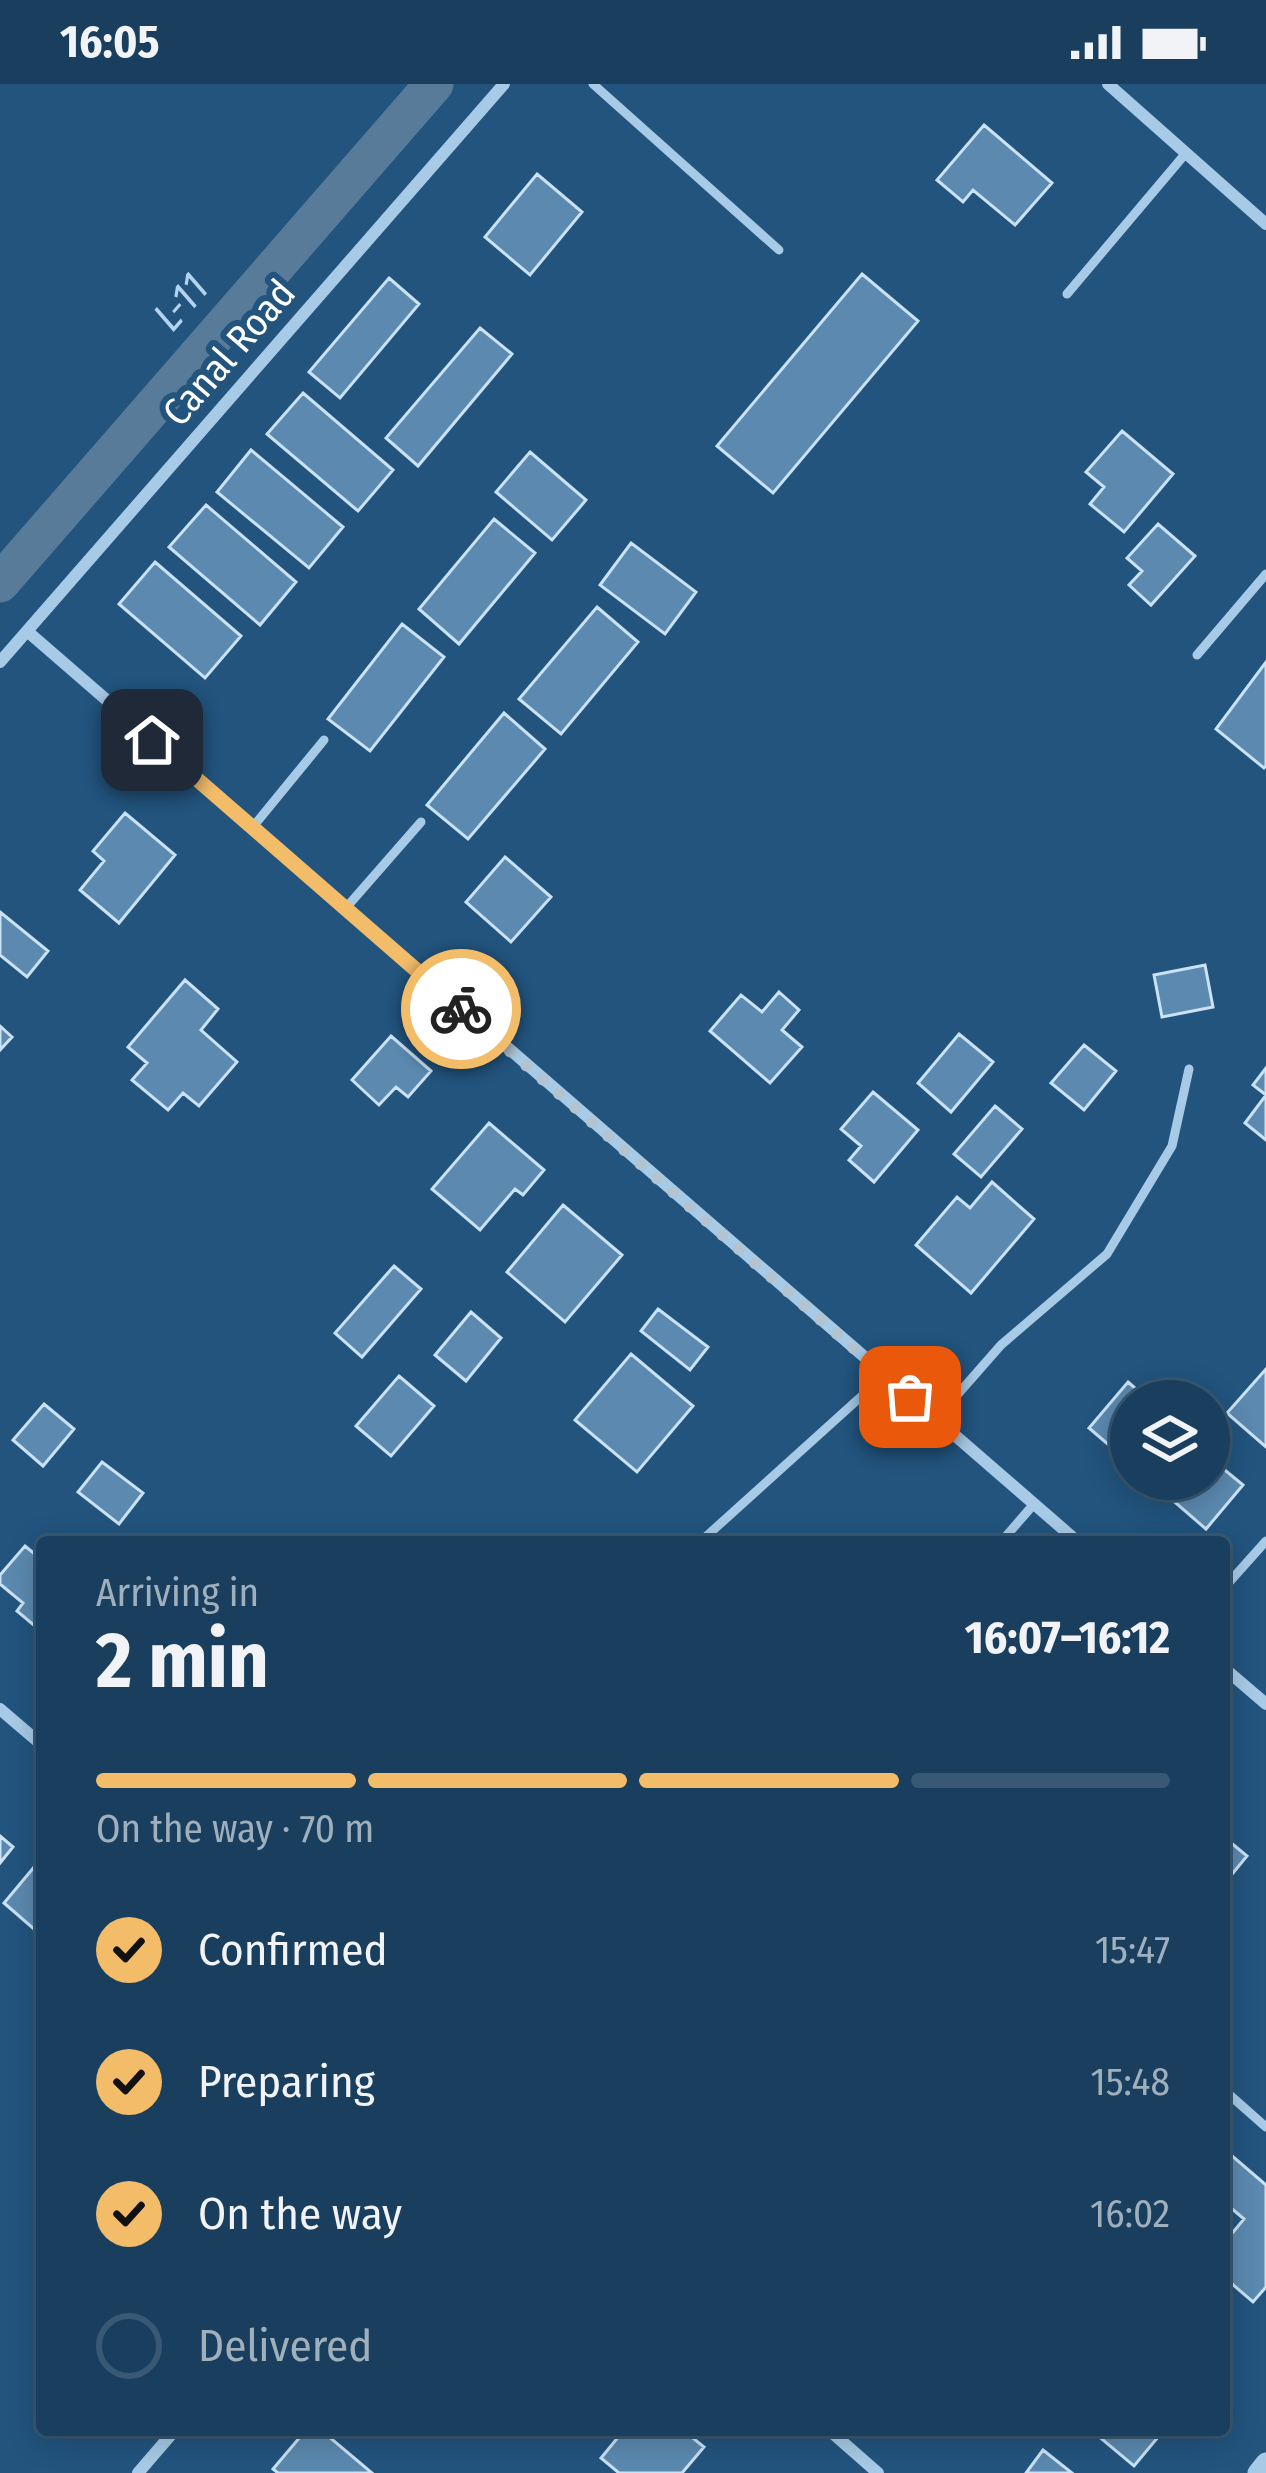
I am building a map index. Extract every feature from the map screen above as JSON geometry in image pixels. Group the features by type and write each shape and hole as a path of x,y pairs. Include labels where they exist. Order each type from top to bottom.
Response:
{"street":[{"name":"Canal Road","path":"0,662 504,84"},
{"path":"1108,84 1266,224"},
{"path":"27,631 1071,1536"},
{"path":"1230,1673 1266,1704"},
{"path":"0,1709 36,1740"},
{"path":"138,2473 170,2436"},
{"path":"836,2436 878,2473"},
{"path":"1258,2473 1266,2464"}],"lane":[{"path":"593,84 779,250"},
{"path":"1067,293 1186,153"},
{"path":"1197,655 1266,574"},
{"path":"252,828 325,740"},
{"path":"345,908 421,822"},
{"path":"936,1419 1000,1345 1107,1254 1172,1146 1189,1069"},
{"path":"707,1536 885,1375"},
{"path":"1006,1536 1034,1504"},
{"path":"1230,1581 1266,1541"},
{"path":"1230,2095 1266,2127"}],"building":[{"path":"984,125 1052,183 1015,225 973,190 963,202 937,180"},
{"path":"537,174 582,212 530,275 485,237"},
{"path":"862,274 918,321 773,493 717,446"},
{"path":"389,278 419,304 340,398 309,372"},
{"path":"480,328 512,354 418,466 386,438"},
{"path":"303,393 393,470 358,511 267,434"},
{"path":"1122,431 1173,474 1124,532 1090,504 1104,487 1086,472"},
{"path":"251,450 343,527 309,568 217,492"},
{"path":"530,452 586,500 552,540 496,492"},
{"path":"206,505 296,582 260,625 169,547"},
{"path":"494,519 535,553 459,644 419,609"},
{"path":"1158,524 1195,556 1151,605 1129,585 1142,571 1127,558"},
{"path":"631,543 696,592 665,634 600,585"},
{"path":"155,562 241,636 205,678 119,604"},
{"path":"597,607 638,642 561,734 519,699"},
{"path":"402,624 444,657 370,751 328,719"},
{"path":"1266,662 1266,766 1264,768 1216,729"},
{"path":"504,713 545,749 468,839 427,805"},
{"path":"125,813 175,855 119,923 80,890 104,861 93,851"},
{"path":"505,857 551,897 511,942 466,902"},
{"path":"0,912 48,951 27,977 0,955"},
{"path":"1205,965 1213,1007 1162,1017 1154,975"},
{"path":"185,980 218,1009 201,1030 237,1062 199,1106 183,1093 168,1110 132,1080 147,1063 128,1047"},
{"path":"779,992 799,1010 782,1030 802,1047 770,1083 710,1031 741,995 762,1012"},
{"path":"0,1026 12,1037 0,1050"},
{"path":"959,1034 993,1062 951,1112 918,1083"},
{"path":"391,1036 431,1071 408,1097 396,1087 379,1105 352,1080"},
{"path":"1084,1045 1116,1071 1084,1110 1051,1083"},
{"path":"1266,1068 1266,1095 1253,1085"},
{"path":"873,1092 918,1130 874,1182 849,1160 861,1146 841,1129"},
{"path":"1266,1095 1266,1140 1245,1123"},
{"path":"995,1106 1022,1129 981,1177 954,1154"},
{"path":"489,1123 544,1170 523,1195 515,1189 480,1230 432,1189"},
{"path":"992,1182 1034,1219 971,1293 916,1245 957,1197 970,1208"},
{"path":"563,1205 622,1255 565,1322 507,1272"},
{"path":"394,1266 421,1289 362,1357 335,1333"},
{"path":"658,1309 708,1347 690,1370 641,1331"},
{"path":"471,1312 501,1338 466,1381 435,1355"},
{"path":"631,1354 693,1406 637,1472 575,1420"},
{"path":"1266,1369 1266,1447 1230,1416 1230,1410"},
{"path":"399,1376 434,1406 391,1456 356,1426"},
{"path":"1110,1403 1110,1446 1089,1428"},
{"path":"44,1404 74,1429 43,1466 13,1440"},
{"path":"102,1462 143,1493 119,1524 78,1492"},
{"path":"1230,1474 1243,1485 1206,1529 1172,1500 1230,1500"},
{"path":"25,1546 36,1555 36,1627 17,1611 23,1603 0,1584 0,1575"},
{"path":"0,1836 13,1847 0,1863"},
{"path":"1230,1842 1247,1856 1230,1877"},
{"path":"35,1866 36,1867 36,1931 4,1903"},
{"path":"1230,2154 1266,2185 1266,2287 1253,2302 1230,2282 1230,2236 1244,2219 1230,2207"},
{"path":"301,2436 328,2436 372,2473 278,2473 273,2469"},
{"path":"619,2436 690,2436 704,2447 682,2473 619,2473 601,2458"},
{"path":"1098,2436 1159,2436 1134,2466"},
{"path":"1043,2450 1072,2473 1026,2473"}],"waterway":[{"name":"L-11","path":"0,583 434,84"}],"way so far":[{"path":"461,1009 910,1397"}],"route":[{"path":"152,740 461,1009"}]}
